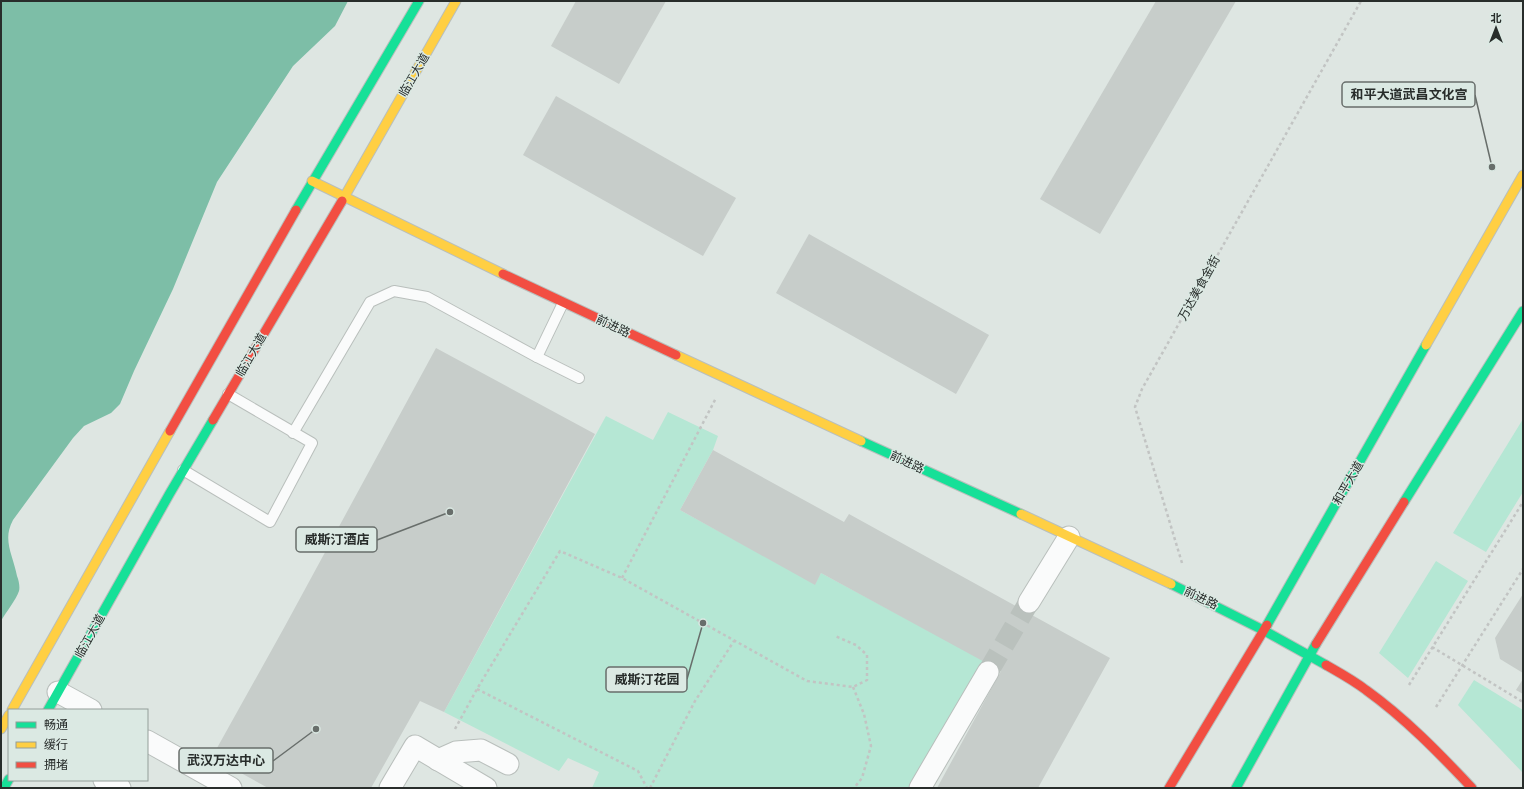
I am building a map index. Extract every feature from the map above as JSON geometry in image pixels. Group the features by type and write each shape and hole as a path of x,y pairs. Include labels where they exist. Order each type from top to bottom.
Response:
{"main road":[{"path":"13,709 312,181 419,1"},
{"name":"临江大道","path":"49,709 183,470 344,197 456,1"},
{"name":"和平大道","path":"1169,788 1264,630 1523,175"},
{"name":"前进路","path":"312,181 562,303 1191,593 1264,630 1309,654 1364,688 1406,722 1444,758 1472,788"},
{"path":"1236,788 1309,654 1523,311"},
{"path":"1,730 8,718"}],"street":[{"path":"1029,602 1069,537"},
{"path":"920,788 988,672"},
{"path":"58,692 89,709"},
{"path":"148,742 231,788"},
{"path":"390,788 415,746 486,788"},
{"path":"438,760 456,752 481,750 508,764"},
{"path":"106,781 120,788"}],"lane":[{"path":"293,432 370,302 394,291 427,297 537,357 579,378"},
{"path":"537,357 562,303"},
{"path":"183,470 270,522 312,444 228,394"}],"path":[{"name":"万达美食金街","path":"1191,593 1135,407 1142,389 1360,1"},
{"path":"622,578 727,378"},
{"path":"1409,685 1523,502"},
{"path":"438,760 477,689 560,550 622,578 807,681 853,687 867,680 867,655 856,645 835,636"},
{"path":"1436,707 1523,569"},
{"path":"650,788 695,701 734,641"},
{"path":"1432,647 1523,702"},
{"path":"853,687 864,714 871,746 862,778 854,788"},
{"path":"477,689 638,771 647,788"}],"shaded area":[{"path":"1,1 348,1 335,26 293,66 217,182 173,289 120,404 111,413 84,426 73,438 13,520 8,534 8,541 19,582 19,589 18,595 1,621"},
{"path":"668,412 718,436 713,450 680,510 815,584 821,573 985,661 910,788 592,788 599,772 568,758 559,771 444,712 606,416 653,440"},
{"path":"1523,419 1523,492 1486,552 1453,533"},
{"path":"1436,561 1468,581 1408,678 1379,653"},
{"path":"1474,680 1523,710 1523,773 1458,705"}],"building":[{"path":"576,1 666,1 619,84 551,46"},
{"path":"1156,1 1236,1 1100,234 1040,199"},
{"path":"556,96 736,198 703,256 523,155"},
{"path":"809,234 989,335 956,394 776,293"},
{"path":"436,348 595,434 444,712 420,701 371,788 268,788 212,757"},
{"path":"713,450 844,522 849,514 1110,658 1038,788 937,788 1001,671 821,573 815,585 680,510"},
{"path":"1523,594 1523,673 1500,659 1495,638"},
{"path":"1523,679 1523,694 1516,690"}],"tunnel":[{"path":"988,672 1029,602"}],"traffic: fast":[{"path":"296,210 419,1"},
{"path":"1404,502 1523,311"},
{"path":"1267,625 1426,345"},
{"path":"49,709 170,493 213,420"},
{"path":"861,441 1021,514"},
{"path":"1171,584 1263,630 1326,665"},
{"path":"1236,788 1316,644"},
{"path":"4,788 8,781"}],"traffic: slow":[{"path":"342,201 456,1"},
{"path":"1426,345 1523,175"},
{"path":"312,181 503,274"},
{"path":"676,355 861,441"},
{"path":"13,709 170,431"},
{"path":"1021,514 1171,584"},
{"path":"1,729 8,717"}],"traffic: jam":[{"path":"213,420 342,201"},
{"path":"170,431 296,210"},
{"path":"503,274 676,355"},
{"path":"1316,644 1404,502"},
{"path":"1169,788 1267,625"},
{"path":"1326,665 1356,683 1394,712 1434,749 1472,788"}],"place":[{"name":"和平大道武昌文化宫","path":"1492,167"},
{"name":"威斯汀酒店","path":"450,512"},
{"name":"威斯汀花园","path":"703,623"},
{"name":"武汉万达中心","path":"316,729"}]}
